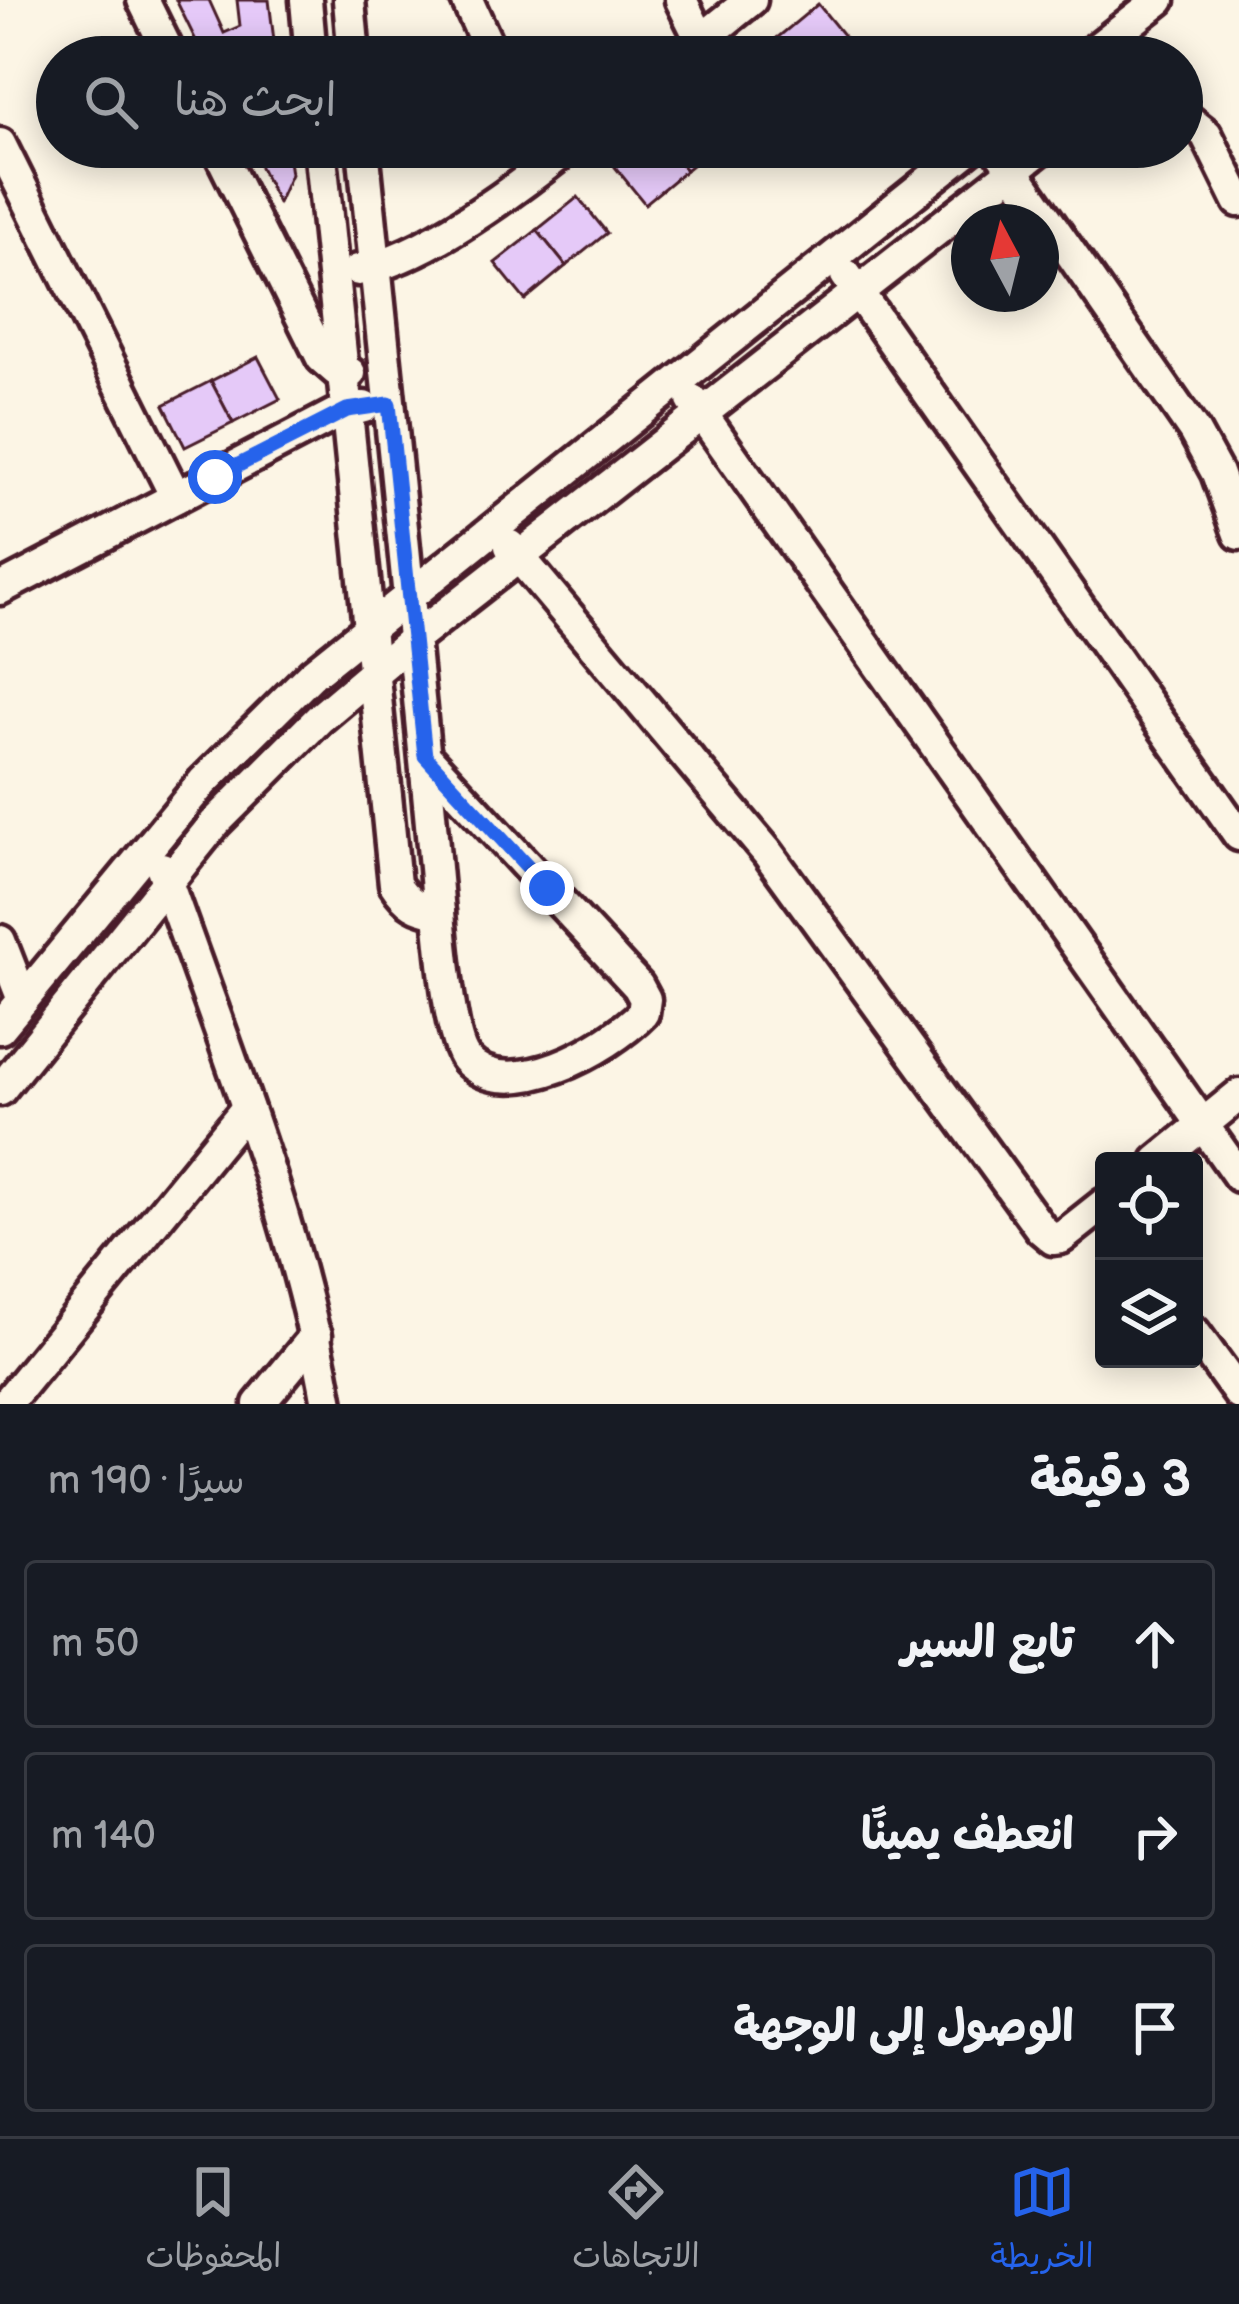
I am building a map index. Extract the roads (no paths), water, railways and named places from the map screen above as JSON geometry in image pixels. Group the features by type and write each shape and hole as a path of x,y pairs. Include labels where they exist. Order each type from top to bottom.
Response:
{"street":[{"path":"143,0 161,36"},
{"path":"306,0 309,36"},
{"path":"349,0 352,36"},
{"path":"467,0 483,36"},
{"path":"681,0 688,36"},
{"path":"706,36 751,0"},
{"path":"1113,36 1159,0"},
{"path":"1203,132 1239,201"},
{"path":"0,144 176,497"},
{"path":"228,168 335,368"},
{"path":"322,168 333,274 335,368 375,670 395,884 404,899 419,909 439,912"},
{"path":"365,168 416,638 425,756 439,912 454,1034 462,1056 480,1071 520,1074 573,1062 605,1046 643,1013 645,999 638,986 425,756"},
{"path":"333,274 376,268 458,226 526,168"},
{"path":"0,1028 152,840 256,727 369,628 945,168"},
{"path":"0,1090 167,881 266,769 375,670 856,292 993,168"},
{"path":"1011,168 1194,431 1216,472 1239,534"},
{"path":"834,256 1237,826"},
{"path":"335,368 385,368"},
{"path":"680,380 700,415 1239,1176"},
{"path":"0,589 340,412 389,404"},
{"path":"497,526 767,852 1042,1229 1053,1239 1061,1238 1095,1213"},
{"path":"152,840 247,1108 316,1335 328,1404"},
{"path":"0,941 23,1000"},
{"path":"1170,1152 1239,1095"},
{"path":"6,1404 247,1108"},
{"path":"259,1404 316,1335"},
{"path":"1203,1344 1239,1394"}]}
